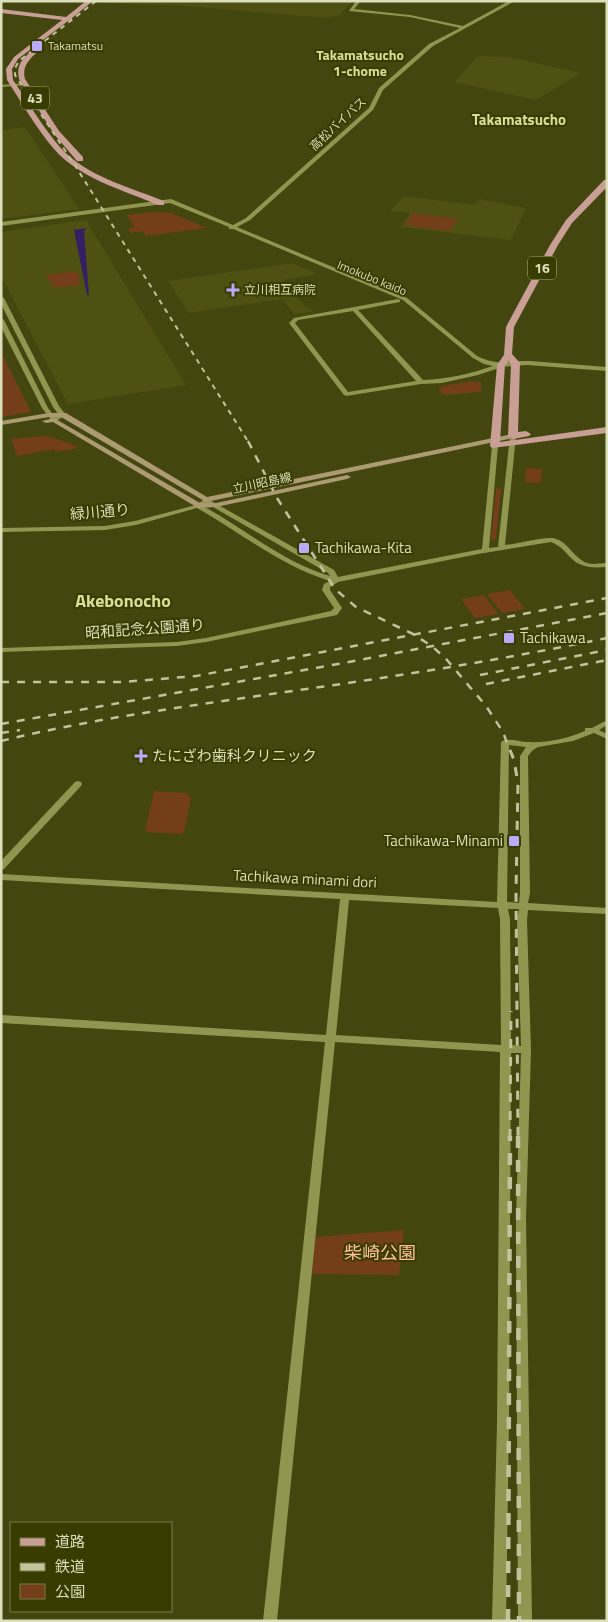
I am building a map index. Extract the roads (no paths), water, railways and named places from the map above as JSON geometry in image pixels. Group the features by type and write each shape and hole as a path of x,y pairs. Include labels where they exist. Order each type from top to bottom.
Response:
{"main road":[{"name":"43","path":"93,3 13,61 9,73 13,85 57,148 72,163 103,176"},
{"path":"1,13 68,20"},
{"name":"43","path":"68,20 25,60 20,71 25,84 71,151 103,176"},
{"path":"103,176 166,203"},
{"name":"16","path":"508,355 510,327 554,246 569,222 607,182"},
{"path":"512,440 516,363 508,355 501,365 496,443 607,423"},
{"path":"1,428 63,415 206,500"},
{"path":"1,423 52,417 198,506"},
{"path":"512,440 607,430"},
{"name":"立川昭島線","path":"206,500 496,443"},
{"name":"立川昭島線","path":"198,506 216,505 496,443"}],"street":[{"path":"359,1 351,10 418,17 463,27"},
{"name":"高松バイパス","path":"226,230 248,219 371,109 381,89 431,44 513,1"},
{"path":"1,86 25,84"},
{"path":"1,224 166,203"},
{"path":"1,228 166,203"},
{"name":"Imokubo kaido","path":"166,203 179,204 401,300 424,313 475,357 486,362 501,365"},
{"name":"Imokubo kaido","path":"166,203 226,230 386,293"},
{"path":"1,298 56,406 63,415"},
{"path":"401,300 355,310 299,318 292,323 346,394 421,382 442,381 476,374 501,365 516,363 607,369"},
{"path":"355,310 421,382"},
{"path":"1,320 52,417"},
{"path":"501,548 512,440"},
{"path":"485,551 496,443"},
{"path":"336,580 331,572 216,505 206,500 198,506 305,568 320,576 336,580 501,548 555,540 562,545 575,561 595,568 607,565"},
{"name":"緑川通り","path":"1,530 113,527 136,523 198,506"},
{"name":"昭和記念公園通り","path":"1,650 177,644 215,638 334,613 338,608 326,590 327,586 336,580"},
{"path":"504,742 524,746 573,738 594,730 607,722"},
{"path":"504,742 525,742 587,730 594,730 607,737"},
{"path":"499,1621 504,1423 505,919 502,904 504,742"},
{"path":"525,1621 521,1218 526,1050 522,920 524,906 524,756 530,748 536,745"},
{"path":"1,868 78,784"},
{"name":"Tachikawa minami dori","path":"1,877 607,911"},
{"path":"270,1621 345,896"},
{"path":"1,1019 526,1050"}],"railway":[{"path":"96,1 19,61 15,68 15,75 76,167 249,443"},
{"path":"248,441 277,498 335,589 356,607 414,635"},
{"path":"414,635 607,598"},
{"path":"432,646 607,613"},
{"path":"1,682 123,682 196,676 414,635"},
{"path":"414,635 432,646"},
{"path":"453,667 607,638"},
{"path":"1,724 432,646"},
{"path":"432,646 453,667"},
{"path":"480,675 607,650"},
{"path":"486,684 607,660"},
{"path":"1,741 107,719 453,667"},
{"path":"453,667 486,706 503,732 510,751"},
{"path":"1,733 20,730"},
{"path":"510,750 514,760 518,783 516,892 518,1138"},
{"path":"510,1138 511,1011"},
{"path":"508,1621 510,1136"},
{"path":"518,1136 519,1621"}],"place":[{"name":"Takamatsu","path":"37,46"},
{"name":"立川相互病院","path":"233,290"},
{"name":"Tachikawa-Kita","path":"304,548"},
{"name":"Tachikawa","path":"509,638"},
{"name":"たにざわ歯科クリニック","path":"141,756"},
{"name":"Tachikawa-Minami","path":"514,841"}],"district":[{"name":"Takamatsucho 1-chome","path":"360,64"},
{"name":"Takamatsucho","path":"519,120"},
{"name":"Akebonocho","path":"123,601"}],"park label":[{"name":"柴崎公園","path":"380,1253"}]}
